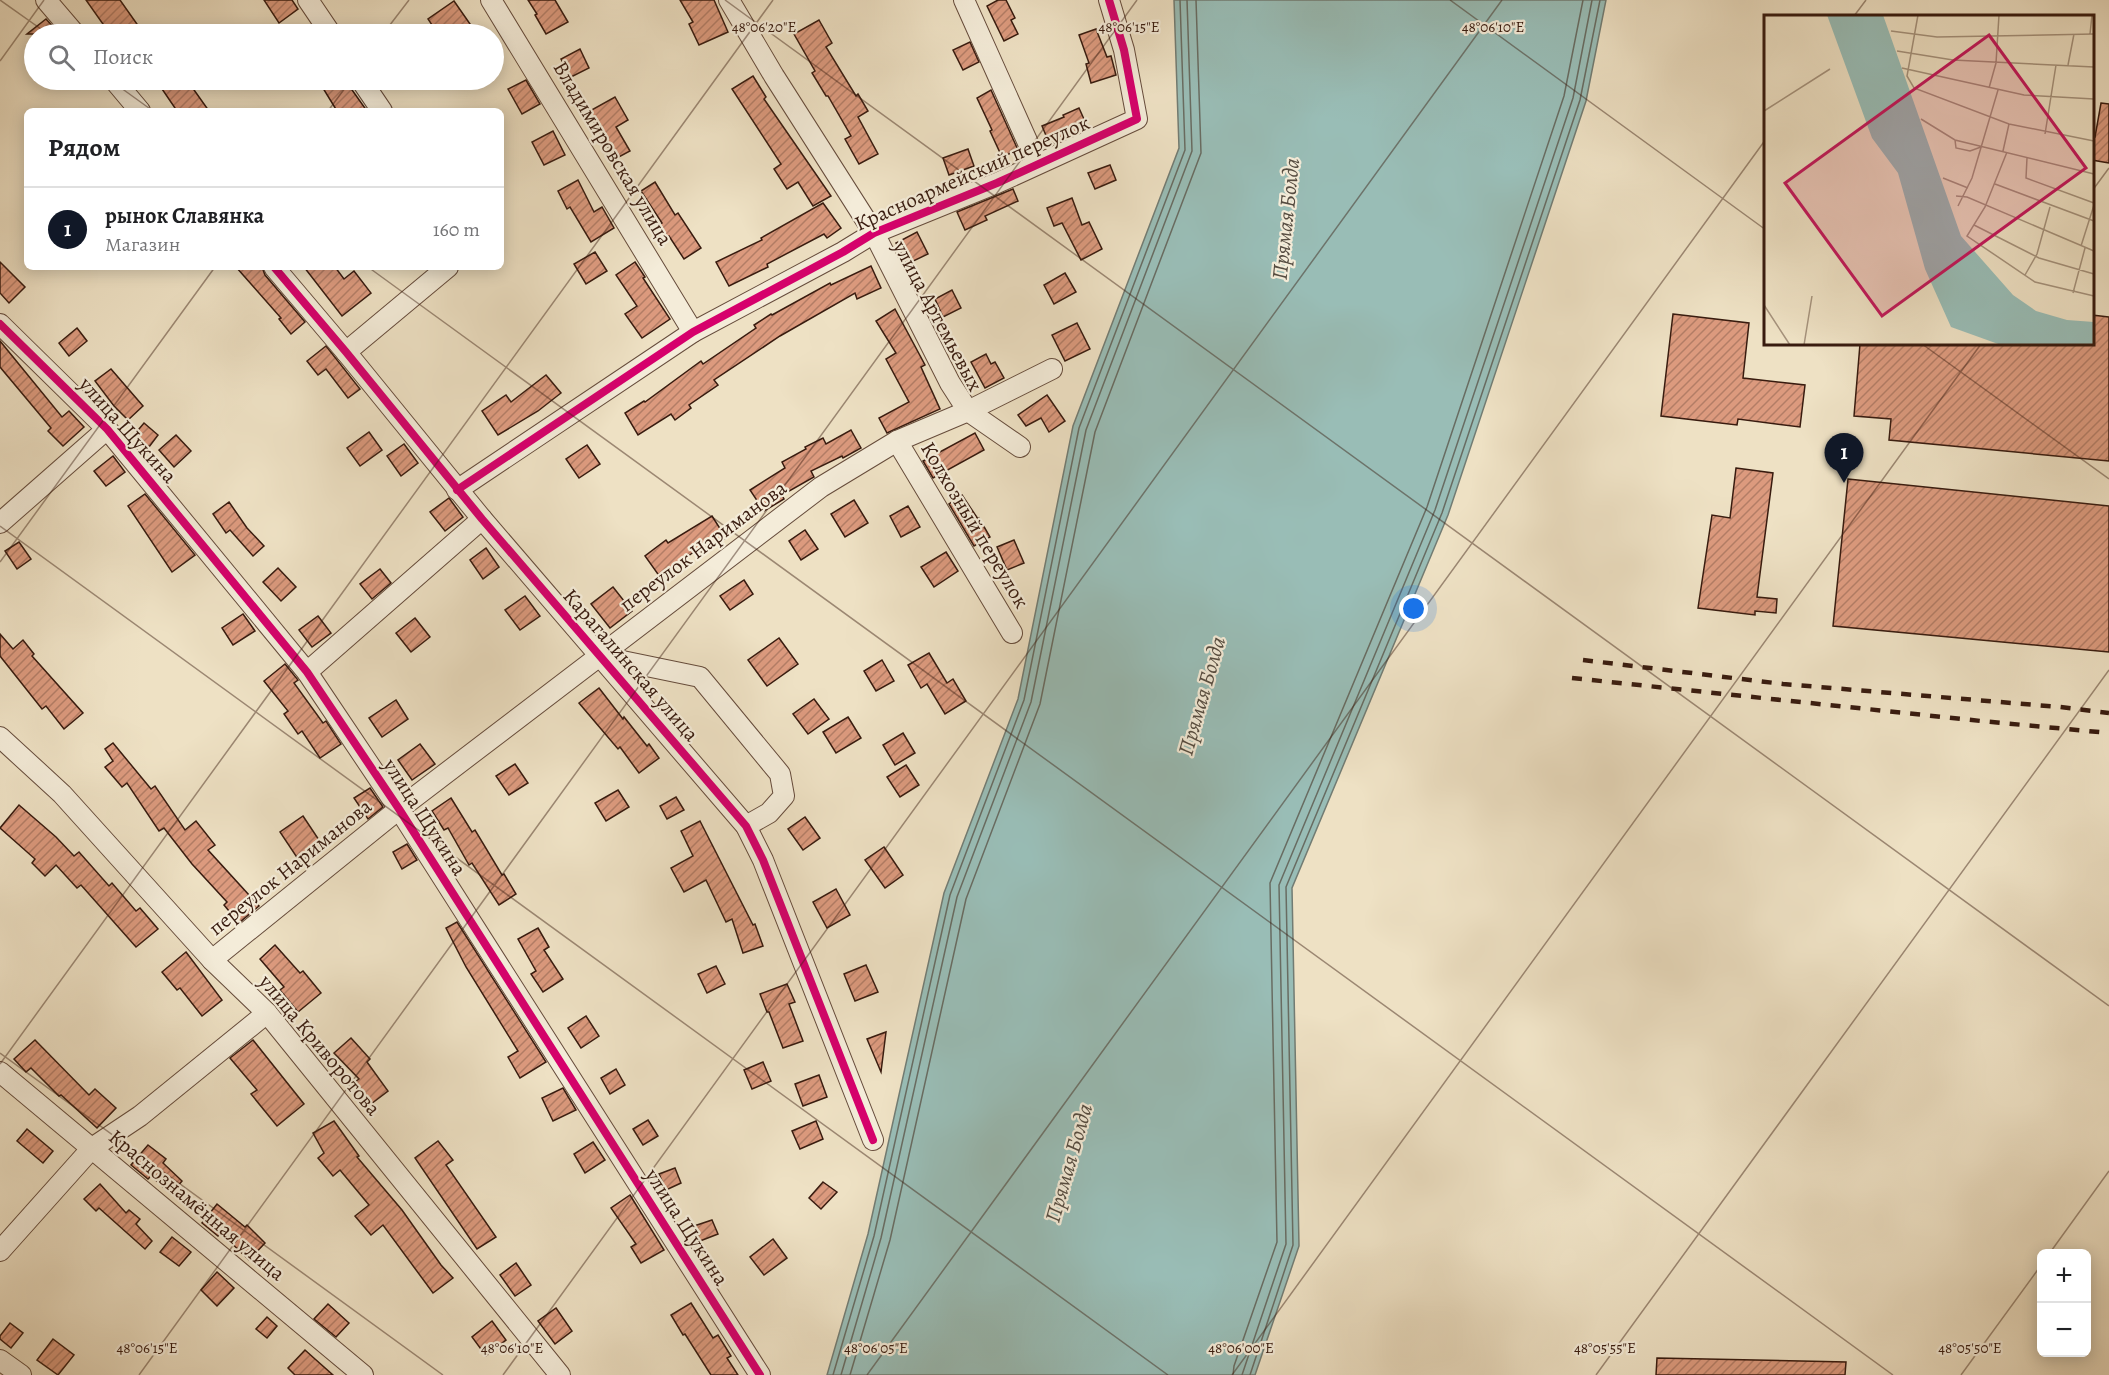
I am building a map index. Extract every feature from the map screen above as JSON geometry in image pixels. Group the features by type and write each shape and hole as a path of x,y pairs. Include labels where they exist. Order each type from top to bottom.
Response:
{"street":[{"path":"46,0 66,24"},
{"path":"308,0 324,24"},
{"name":"Владимировская улица","path":"491,0 693,332"},
{"name":"улица Артемьевых","path":"729,0 774,76 874,233 950,383 968,411 1020,447"},
{"path":"964,0 1037,163"},
{"name":"Красноармейский переулок","path":"457,490 693,332 874,233 997,183 1137,119 1124,50 1109,0"},
{"path":"123,90 138,108"},
{"path":"368,90 380,108"},
{"name":"Карагалинская улица","path":"277,270 457,490 746,826 767,871 873,1140"},
{"path":"346,352 444,270"},
{"name":"улица Щукина","path":"0,324 107,429 307,672 399,809 760,1375"},
{"name":"переулок Нариманова","path":"212,960 399,809 821,487 897,441 968,411 1052,369"},
{"path":"0,524 107,429"},
{"name":"Колхозный переулок","path":"897,441 1012,633"},
{"path":"307,672 482,519"},
{"path":"598,656 700,677 780,774 784,796 770,813 746,826"},
{"name":"улица Криворотова","path":"0,737 62,794 212,960 267,1013 560,1375"},
{"path":"0,1251 92,1148 140,1116 267,1013"},
{"name":"Краснознамённая улица","path":"0,1072 363,1375"},
{"path":"0,1360 21,1375"}],"water":[{"name":"Прямая Болда","path":"1174,0 1606,0 1586,101 1448,515 1292,888 1299,1246 1255,1375 827,1375 868,1234 944,893 1018,699 1073,426 1179,148"}],"building":[{"path":"86,0 120,0 137,24 103,24"},
{"path":"264,0 292,0 298,9 279,23"},
{"path":"528,0 555,0 568,22 546,34"},
{"path":"680,0 714,0 728,32 699,45 689,24 693,22"},
{"path":"998,0 1006,0 1015,18 1011,20 1018,34 1004,41 987,6"},
{"path":"454,1 470,24 431,24 428,19"},
{"path":"46,19 51,24 40,24"},
{"path":"819,20 832,43 826,47 856,96 858,94 868,111 858,117 878,154 859,164 845,139 851,136 812,73 815,71 794,34"},
{"path":"1096,29 1107,57 1111,56 1116,75 1091,83 1086,64 1089,63 1079,35"},
{"path":"970,42 979,62 963,70 953,50"},
{"path":"580,49 589,68 571,77 561,59"},
{"path":"753,76 766,97 764,99 831,196 813,206 798,182 787,189 774,169 781,164 732,89"},
{"path":"526,80 540,104 522,114 508,89"},
{"path":"163,90 194,90 207,108 175,108"},
{"path":"324,90 352,90 365,108 335,108"},
{"path":"991,90 1018,150 1002,157 977,98"},
{"path":"615,97 628,120 616,127 630,151 615,159 588,112"},
{"path":"2101,103 2109,104 2109,163 2094,160 2095,137"},
{"path":"1079,108 1088,128 1050,145 1042,126"},
{"path":"553,131 565,155 544,165 532,142"},
{"path":"968,149 974,166 949,175 943,158"},
{"path":"1110,165 1116,180 1095,189 1088,173"},
{"path":"578,180 594,212 602,207 614,228 591,242 570,207 567,209 558,191"},
{"path":"655,182 675,215 678,213 701,248 684,259 669,236 665,238 658,225 662,223 641,191"},
{"path":"1013,189 1018,201 985,216 987,220 965,230 957,212"},
{"path":"1072,198 1082,225 1089,222 1102,249 1081,260 1062,223 1054,226 1047,208"},
{"path":"823,203 841,228 827,238 824,234 767,264 768,267 729,286 716,262 762,240 761,238"},
{"path":"917,232 928,254 907,264 896,243"},
{"path":"595,252 607,271 586,284 574,264"},
{"path":"0,262 25,287 9,303 0,293"},
{"path":"635,262 670,319 642,338 625,314 637,306 616,275"},
{"path":"871,266 881,288 857,299 855,293 780,336 714,380 718,385 689,405 691,408 675,420 671,414 638,435 625,413 645,402 701,361 703,364 756,328 754,325 771,314 830,283 831,285"},
{"path":"239,270 263,270 305,322 291,334 279,319 281,318"},
{"path":"306,270 337,270 344,279 354,271 371,293 342,316"},
{"path":"1065,273 1076,292 1054,304 1044,285"},
{"path":"952,290 961,308 943,317 935,299"},
{"path":"895,309 925,365 921,367 940,409 887,433 879,418 909,402 886,359 896,353 876,321"},
{"path":"1673,314 1749,323 1743,378 1805,385 1800,427 1738,419 1737,425 1661,416"},
{"path":"2094,315 2109,317 2109,461 1889,440 1891,419 1854,416 1860,345 2094,345"},
{"path":"1077,323 1090,349 1065,361 1052,335"},
{"path":"77,328 87,341 69,356 59,343"},
{"path":"0,341 62,417 69,411 84,427 63,446 48,431 51,428 0,367"},
{"path":"326,346 360,389 348,398 326,369 318,375 307,361"},
{"path":"986,354 991,364 995,362 1004,378 985,388 971,362"},
{"path":"111,369 143,406 128,420 95,381"},
{"path":"546,375 561,393 538,411 498,435 482,411 506,395 511,402"},
{"path":"1047,395 1065,421 1049,432 1041,418 1026,426 1018,415"},
{"path":"144,423 158,435 149,447 134,435"},
{"path":"851,430 861,448 811,471 814,477 782,495 784,499 764,511 750,490 785,468 782,462 806,449 805,447 823,438 826,444"},
{"path":"369,432 382,450 360,466 347,448"},
{"path":"975,433 984,450 933,478 923,461"},
{"path":"176,435 191,451 174,467 159,450"},
{"path":"404,444 418,463 401,476 387,456"},
{"path":"587,445 600,464 579,478 566,459"},
{"path":"113,456 125,472 106,486 94,471"},
{"path":"1736,468 1773,473 1757,597 1777,599 1776,613 1755,611 1755,615 1698,608 1712,515 1730,518"},
{"path":"1848,479 2109,506 2109,652 1833,626"},
{"path":"145,494 195,555 172,572 128,506"},
{"path":"962,495 990,537 974,546 949,504"},
{"path":"449,498 463,517 445,531 430,512"},
{"path":"854,500 868,523 845,537 831,514"},
{"path":"229,502 247,528 264,546 253,556 230,530 226,533 213,514"},
{"path":"908,506 920,527 901,537 890,516"},
{"path":"712,516 726,538 702,553 699,548 660,577 645,556 666,540 668,543"},
{"path":"805,530 818,549 801,560 789,541"},
{"path":"1014,540 1024,563 1007,570 997,547"},
{"path":"19,542 31,559 17,569 5,551"},
{"path":"486,548 499,567 483,579 470,560"},
{"path":"946,552 958,571 934,587 921,567"},
{"path":"278,568 296,587 281,601 263,582"},
{"path":"380,569 391,583 372,599 360,584"},
{"path":"744,580 753,594 730,610 720,596"},
{"path":"613,587 632,611 610,628 591,604"},
{"path":"525,596 540,616 520,630 505,610"},
{"path":"243,614 255,631 233,645 222,628"},
{"path":"318,616 331,633 312,647 299,630"},
{"path":"415,618 430,637 411,652 396,633"},
{"path":"0,634 13,649 23,640 34,654 32,656 83,713 64,729 46,706 42,709 0,656"},
{"path":"779,638 798,664 767,686 748,660"},
{"path":"929,653 947,683 953,679 966,701 945,714 927,684 921,688 908,665"},
{"path":"882,660 894,681 876,691 864,671"},
{"path":"285,664 298,680 294,683 323,723 326,721 341,744 320,758 302,731 298,734 284,714 288,711 264,681"},
{"path":"599,688 623,719 624,717 659,758 639,773 620,747 618,749 579,703"},
{"path":"814,699 829,719 808,734 793,714"},
{"path":"396,700 408,719 382,737 369,718"},
{"path":"848,717 861,738 836,753 823,732"},
{"path":"903,733 915,753 895,765 883,745"},
{"path":"113,743 151,789 155,786 185,830 196,821 215,845 208,850 259,906 239,923 224,905 227,902 192,864 164,828 159,831 127,783 122,787 105,767 113,761 105,749"},
{"path":"420,744 435,764 412,780 398,760"},
{"path":"515,764 528,783 509,795 496,776"},
{"path":"906,765 919,785 900,797 887,777"},
{"path":"370,788 383,807 368,819 354,798"},
{"path":"618,790 629,807 606,821 595,803"},
{"path":"676,797 684,810 667,819 660,806"},
{"path":"451,798 472,832 475,830 516,894 499,905 472,863 469,865 448,828 444,830 432,811"},
{"path":"19,805 74,856 79,852 109,886 112,883 136,911 140,908 158,929 136,947 81,885 77,888 56,865 45,876 32,863 35,859 0,828"},
{"path":"303,816 323,846 300,862 280,832"},
{"path":"805,817 820,838 803,850 788,829"},
{"path":"700,821 753,925 755,924 763,946 743,953 732,919 726,922 706,880 684,892 671,868 693,856 681,831"},
{"path":"407,844 417,860 402,869 393,852"},
{"path":"884,847 903,875 885,888 865,860"},
{"path":"836,889 850,915 827,928 813,902"},
{"path":"457,922 546,1062 520,1078 508,1057 518,1051 466,967 446,928"},
{"path":"538,928 549,947 544,950 563,979 543,992 531,974 536,971 518,939"},
{"path":"275,945 300,973 303,971 321,993 298,1012 280,990 284,987 260,959"},
{"path":"186,952 222,1000 202,1016 180,988 177,990 162,972"},
{"path":"866,965 878,992 855,1001 844,974"},
{"path":"716,966 725,984 707,993 698,974"},
{"path":"787,984 795,1002 789,1004 803,1041 783,1048 760,994"},
{"path":"586,1016 599,1036 581,1048 568,1028"},
{"path":"886,1032 881,1072 867,1039"},
{"path":"351,1038 370,1059 367,1062 388,1091 371,1104 355,1082 359,1079 334,1053"},
{"path":"35,1040 89,1095 95,1089 116,1108 97,1128 61,1095 59,1096 31,1068 26,1072 14,1059"},
{"path":"253,1040 304,1104 277,1126 251,1094 257,1090 230,1058"},
{"path":"763,1062 771,1081 752,1089 744,1070"},
{"path":"616,1069 625,1085 610,1094 601,1078"},
{"path":"819,1075 827,1097 803,1106 795,1084"},
{"path":"563,1088 576,1110 553,1121 542,1098"},
{"path":"648,1120 658,1136 643,1145 633,1129"},
{"path":"334,1121 359,1156 357,1157 402,1210 453,1278 433,1293 383,1225 371,1235 355,1216 369,1205 340,1170 333,1176 318,1158 324,1153 313,1133"},
{"path":"816,1121 823,1139 800,1149 792,1131"},
{"path":"27,1129 53,1151 43,1163 17,1141"},
{"path":"438,1141 453,1160 446,1165 496,1237 477,1249 415,1158"},
{"path":"593,1142 605,1160 585,1173 574,1154"},
{"path":"148,1145 166,1159 163,1163 182,1181 171,1194 151,1176 148,1179 131,1165"},
{"path":"675,1168 681,1183 666,1190 659,1174"},
{"path":"823,1182 837,1192 821,1209 809,1198"},
{"path":"100,1184 126,1213 129,1210 140,1219 136,1224 152,1241 145,1249 99,1208 96,1211 84,1199"},
{"path":"630,1195 664,1250 641,1263 631,1247 636,1244 611,1208"},
{"path":"217,1204 245,1227 247,1225 265,1243 249,1260 221,1233 218,1236 202,1223"},
{"path":"712,1220 718,1234 700,1241 694,1226"},
{"path":"172,1237 191,1252 179,1266 160,1252"},
{"path":"773,1239 787,1258 764,1275 750,1257"},
{"path":"516,1263 531,1285 515,1296 500,1275"},
{"path":"217,1272 234,1288 217,1306 201,1290"},
{"path":"691,1303 713,1338 718,1335 731,1356 727,1358 738,1375 711,1375 685,1334 683,1335 671,1315"},
{"path":"328,1304 349,1323 336,1337 314,1319"},
{"path":"556,1308 572,1331 555,1344 538,1321"},
{"path":"267,1317 277,1326 267,1338 256,1329"},
{"path":"492,1321 506,1340 486,1356 472,1337"},
{"path":"10,1323 23,1333 11,1348 0,1339"},
{"path":"53,1339 74,1355 58,1375 37,1360"},
{"path":"305,1350 333,1375 295,1375 288,1368"},
{"path":"1657,1358 1846,1362 1845,1375 1656,1375"}],"railway":[{"path":"1583,660 1783,684 2109,713"},
{"path":"1572,678 2109,733"}],"cycle path":[{"path":"457,490 693,332 874,233 997,183 1137,119 1124,50 1109,0"},
{"path":"277,270 482,519 746,826 763,860 873,1140"},
{"path":"0,324 107,429 307,672 399,809 760,1375"}],"place":[{"name":"рынок Славянка","path":"1844,483"}]}
